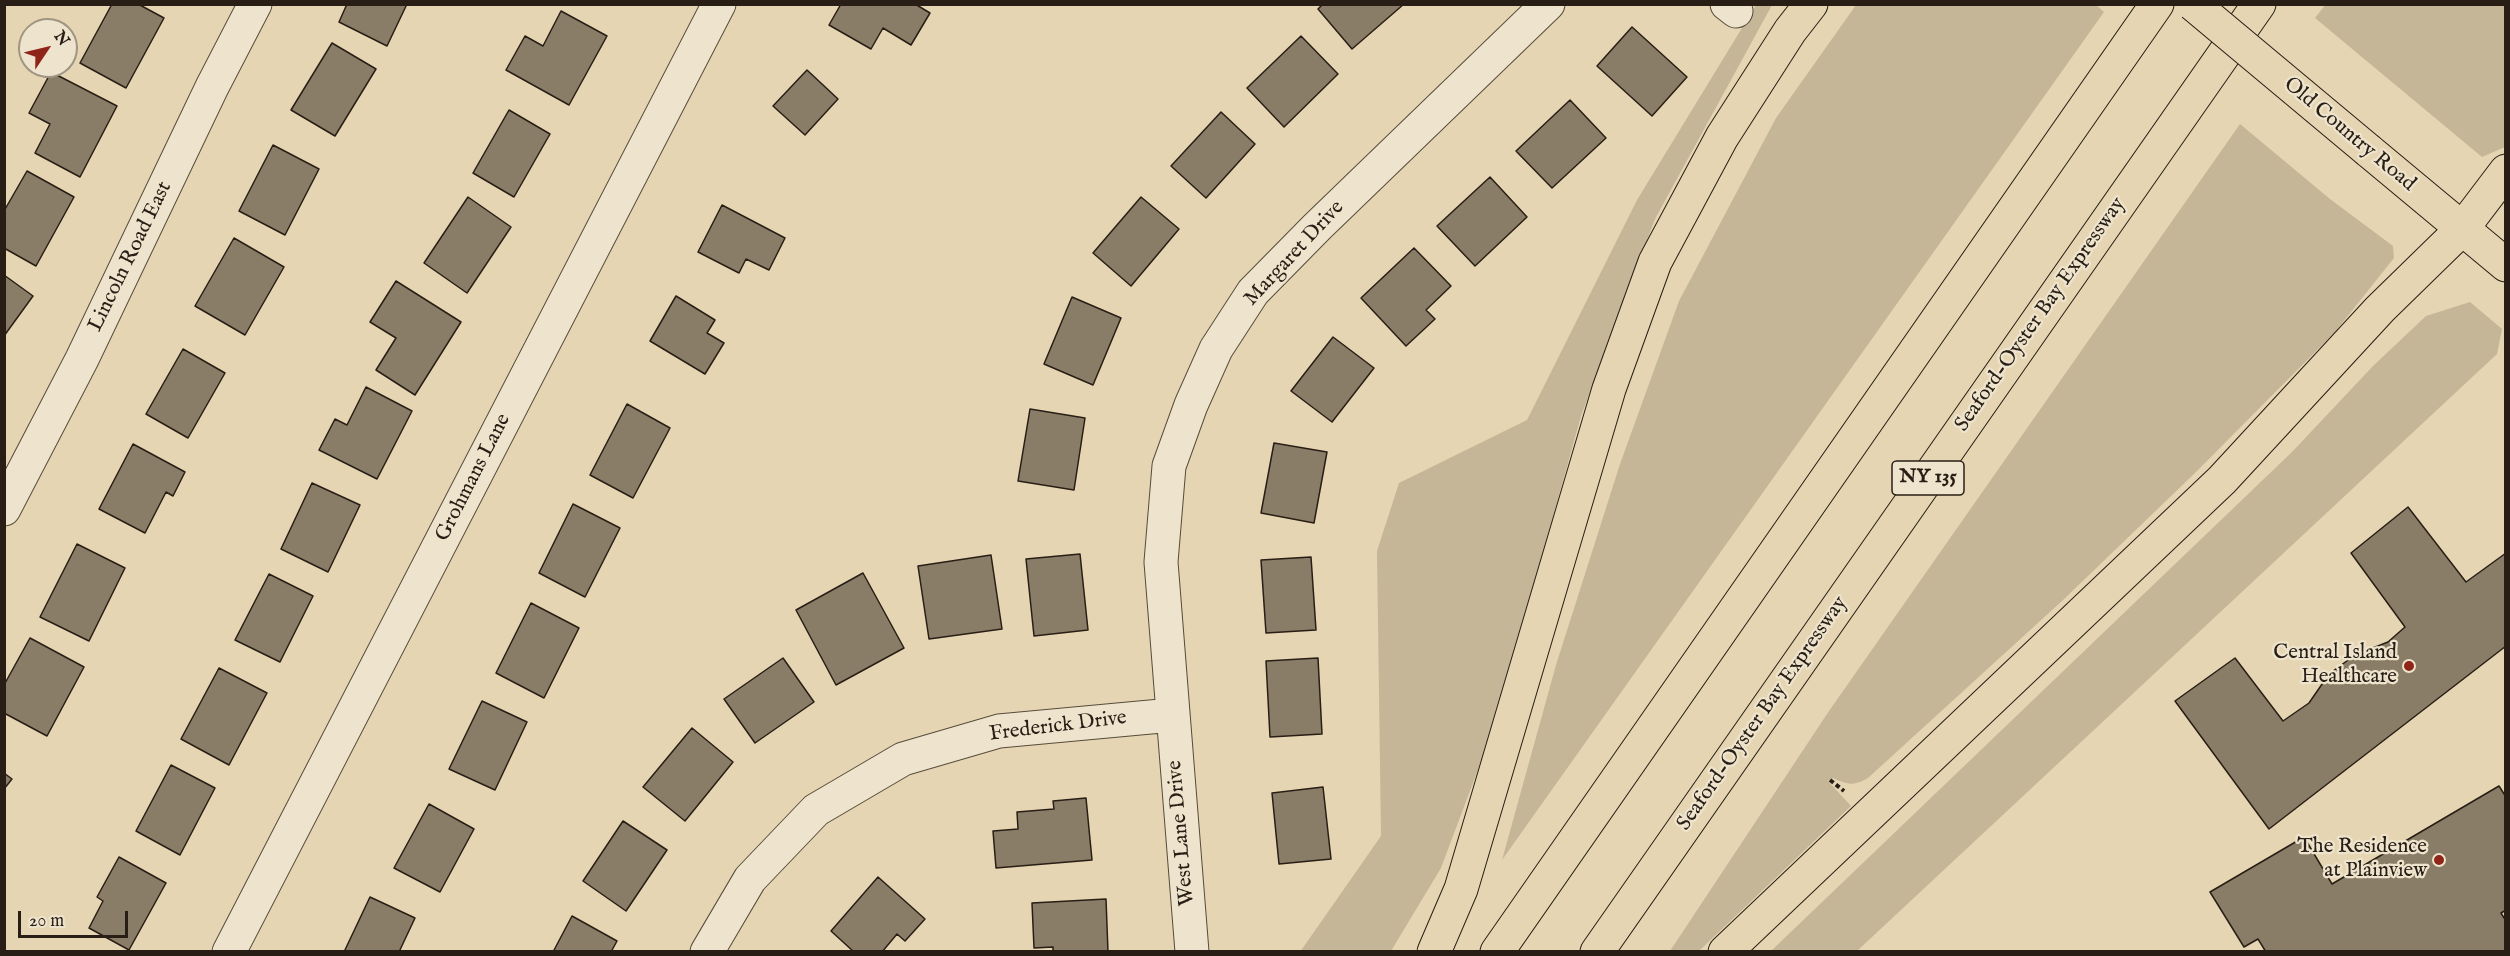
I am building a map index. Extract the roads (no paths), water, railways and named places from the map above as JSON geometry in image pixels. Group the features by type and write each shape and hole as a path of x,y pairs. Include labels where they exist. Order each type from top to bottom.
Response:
{"main road":[{"path":"1434,951 1461,889 1609,389 1655,262 1722,136 1790,31 1811,4"},
{"path":"1497,951 2157,4"},
{"name":"Old Country Road","path":"2193,4 2505,265"},
{"name":"Seaford-Oyster Bay Expressway","path":"1597,951 2259,4"},
{"path":"1725,951 2222,480 2380,309 2462,229 2505,171"}],"street":[{"name":"Lincoln Road East","path":"4,509 82,359 212,87 255,4"},
{"name":"Grohmans Lane","path":"229,951 719,4"},
{"name":"Margaret Drive","path":"1172,715 1161,562 1169,465 1191,405 1216,349 1253,292 1317,227 1548,4"},
{"name":"Frederick Drive","path":"707,951 750,879 816,810 903,759 999,730 1172,715"},
{"name":"West Lane Drive","path":"1172,715 1192,951"}],"place":[{"name":"Central Island Healthcare","path":"2409,666"},
{"name":"The Residence at Plainview","path":"2439,860"}]}
